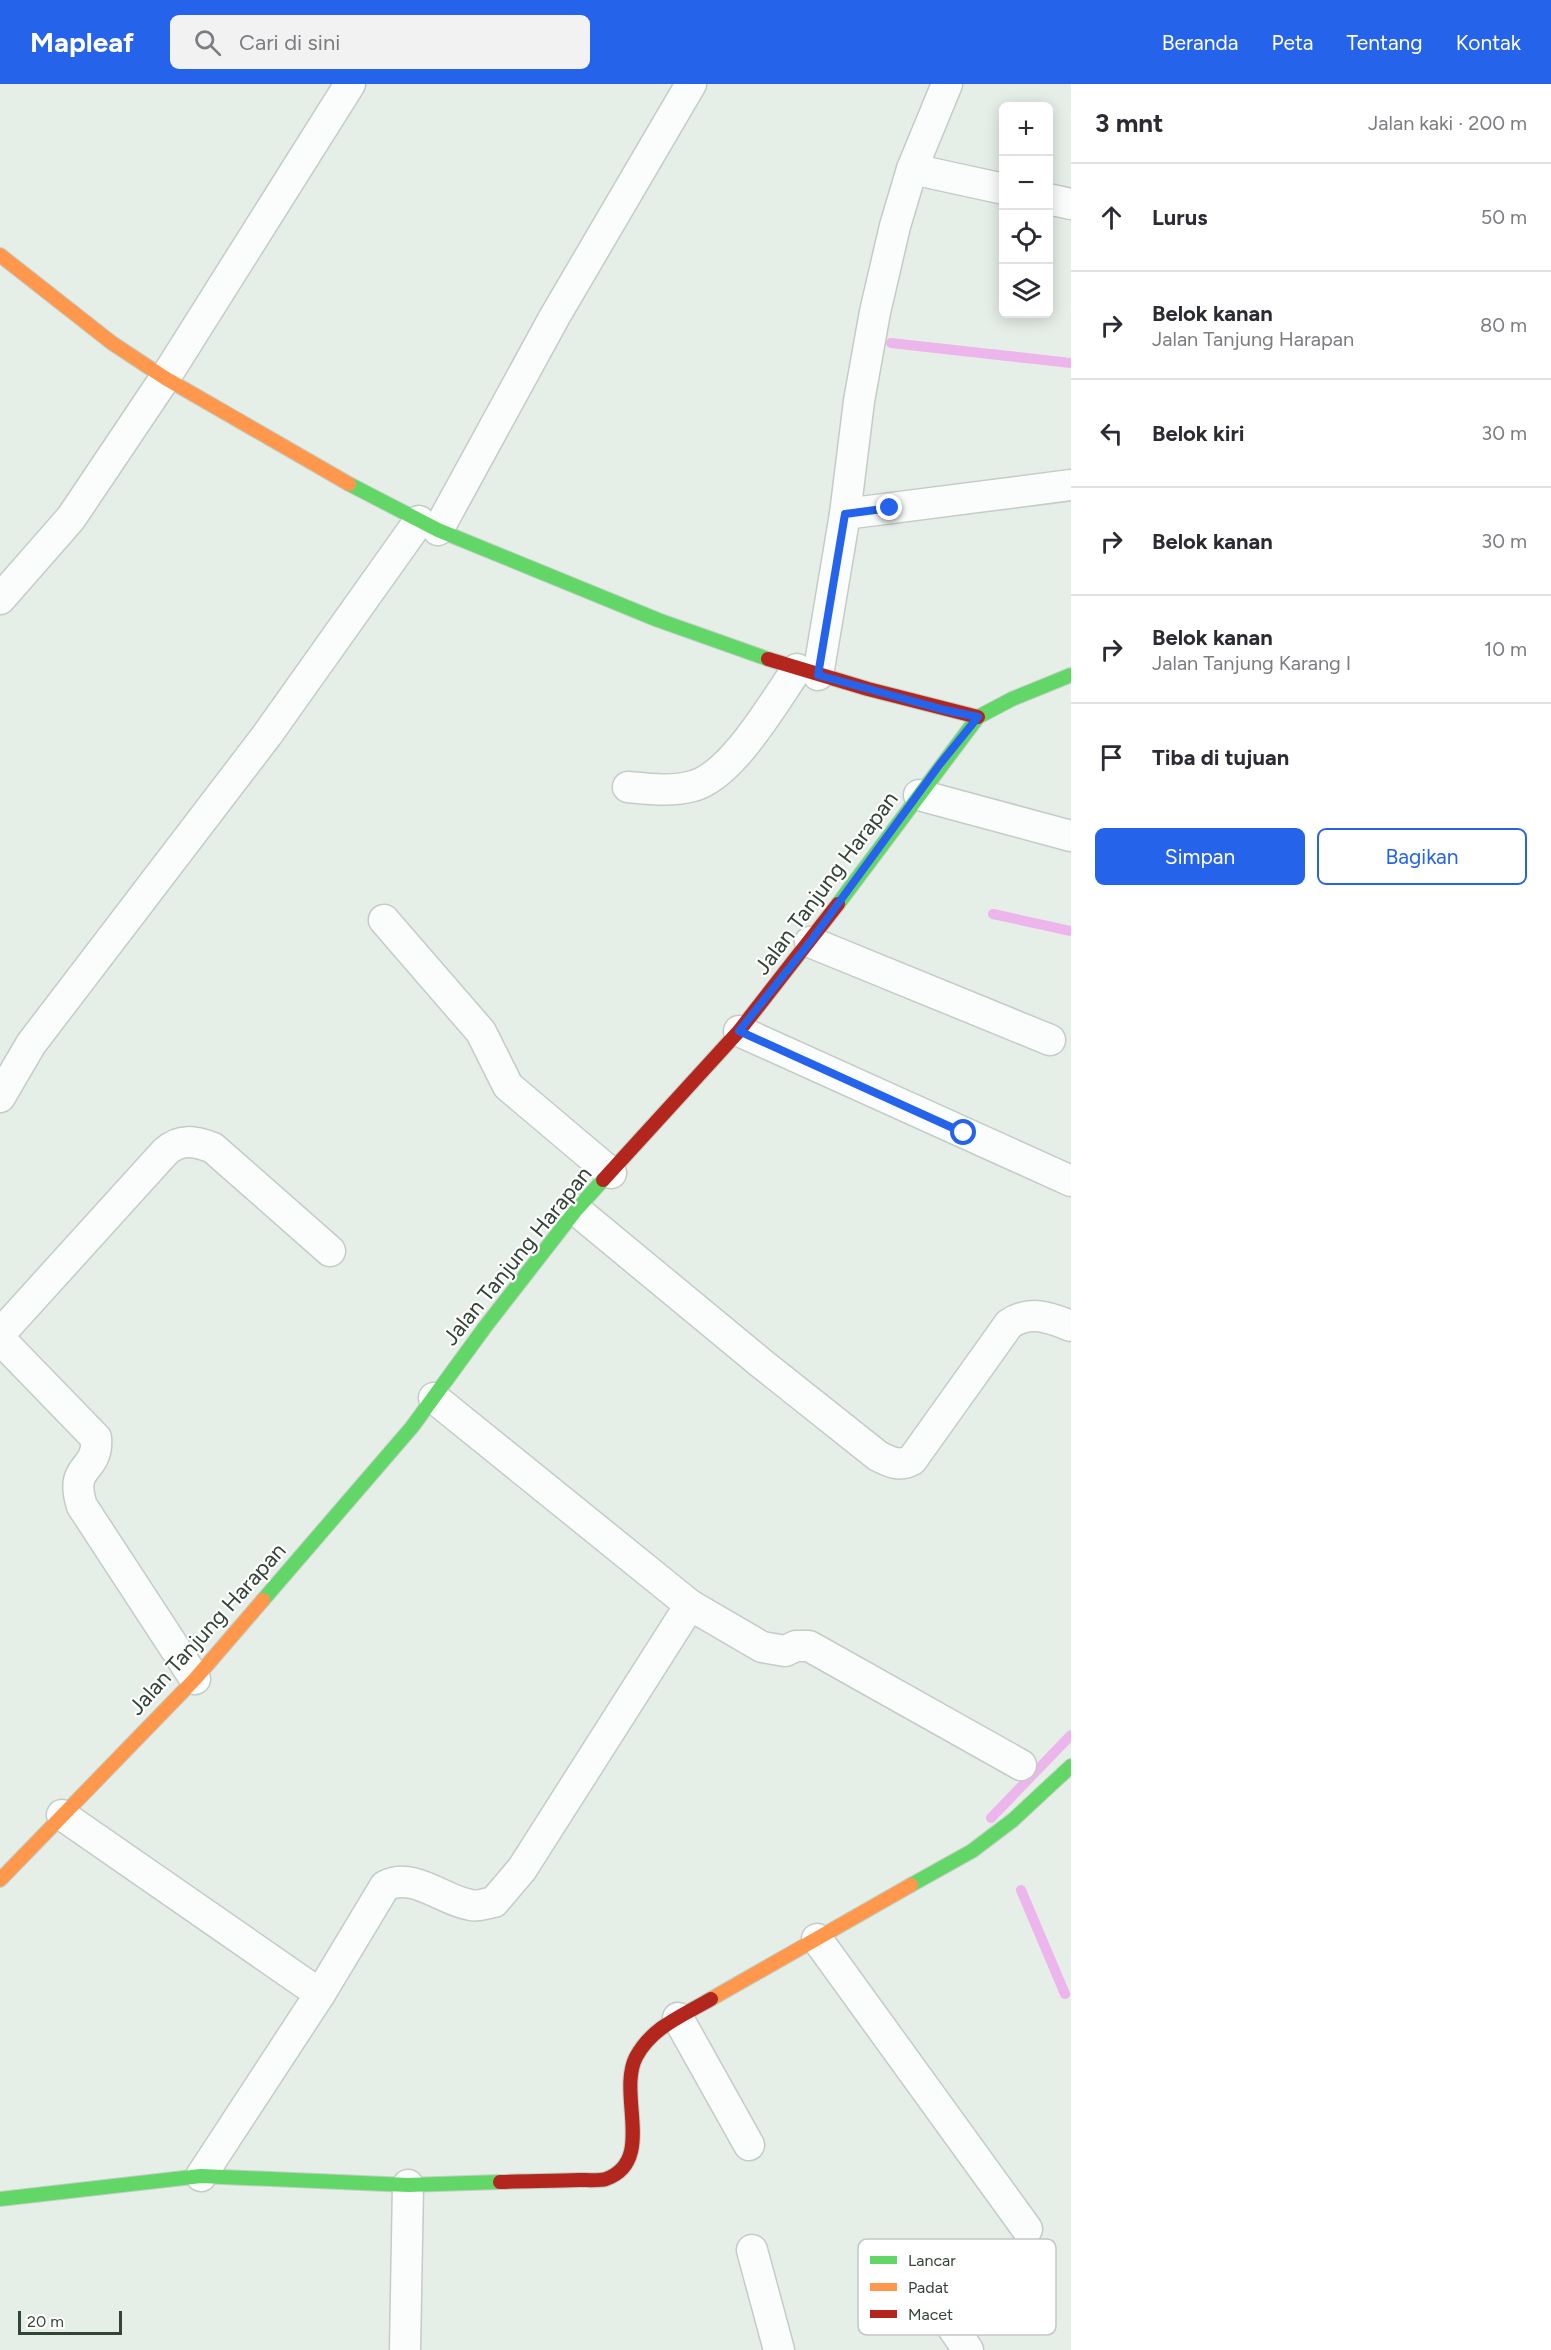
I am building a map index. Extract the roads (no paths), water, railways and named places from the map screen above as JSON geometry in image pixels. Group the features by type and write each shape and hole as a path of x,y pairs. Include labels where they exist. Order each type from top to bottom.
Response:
{"street":[{"path":"0,599 71,518 165,378 350,84"},
{"path":"0,1097 32,1044 428,526 691,84"},
{"path":"628,787 667,790 693,786 711,778 737,754 808,672 845,514 859,400 875,312 895,226 912,169 947,84"},
{"path":"912,169 999,188"},
{"path":"1053,200 1071,204"},
{"path":"0,255 112,343 165,378 428,526 658,620 808,672 978,717"},
{"path":"845,514 1071,485"},
{"name":"Jalan Tanjung Harapan","path":"0,1880 195,1678 412,1427 484,1326 576,1210 739,1031 810,942 978,717 1012,699 1071,675"},
{"path":"919,795 1071,836"},
{"path":"384,920 481,1032 508,1086 611,1173"},
{"path":"810,942 1050,1040"},
{"path":"739,1031 1071,1181"},
{"path":"0,1334 165,1152 180,1142 190,1141 213,1148 330,1251"},
{"path":"576,1210 860,1442 878,1456 898,1464 905,1464 912,1460 1009,1324 1029,1315 1053,1319 1071,1326"},
{"path":"0,1339 96,1438 96,1456 80,1475 77,1489 82,1506 195,1678"},
{"path":"434,1398 690,1605 762,1647 785,1651 796,1646 809,1646 1021,1765"},
{"path":"201,2176 320,1994 385,1886 395,1881 419,1885 470,1905 494,1902 522,1869 690,1605"},
{"path":"0,2199 201,2176 408,2185 606,2179 621,2171 633,2156 630,2074 638,2052 655,2031 972,1851 1013,1820 1071,1766"},
{"path":"62,1815 320,1994"},
{"path":"817,1939 1027,2229"},
{"path":"678,2018 749,2145"},
{"path":"405,2350 408,2185"},
{"path":"752,2250 779,2350"},
{"path":"958,2335 968,2350"}],"waterway":[{"path":"891,343 1071,363"},
{"path":"993,914 1071,931"},
{"path":"991,1818 1071,1735"},
{"path":"1021,1890 1065,1994"}]}
